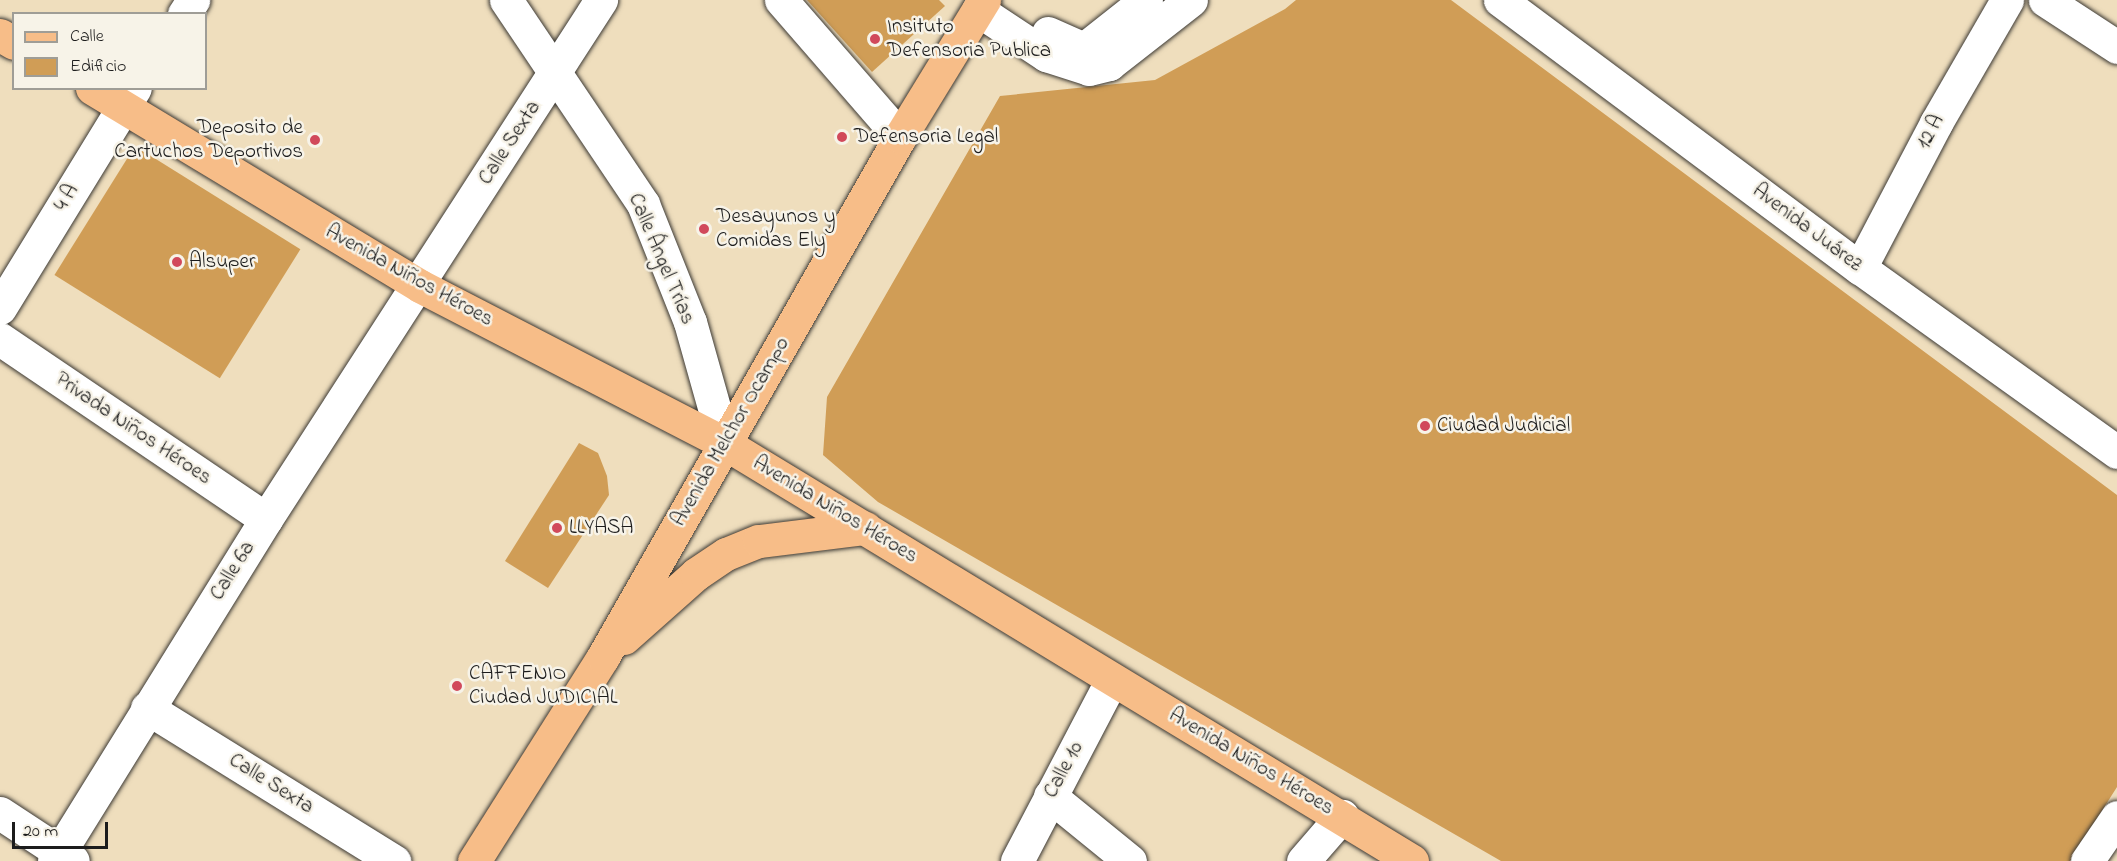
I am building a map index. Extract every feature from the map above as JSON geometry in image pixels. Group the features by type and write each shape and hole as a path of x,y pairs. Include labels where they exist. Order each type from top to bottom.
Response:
{"main road":[{"name":"Avenida Melchor Ocampo","path":"474,861 603,657 900,137 981,3"},
{"name":"Avenida Niños Héroes","path":"99,90 129,98 420,286 724,443 1342,816 1412,861"},
{"path":"603,657 696,574 726,554 759,541 865,528"}],"street":[{"name":"Calle Ángel Trías","path":"506,0 556,70 643,204 690,322 724,443"},
{"name":"Calle Sexta","path":"420,286 601,0"},
{"path":"781,0 900,137"},
{"path":"981,3 1084,49 1146,0"},
{"path":"981,3 1046,55 1089,69 1109,64 1191,0"},
{"name":"12 A","path":"1860,268 1935,123 2007,0"},
{"path":"2045,0 2117,46"},
{"name":"Avenida Juárez","path":"1508,3 1860,268 2117,452"},
{"name":"4 A","path":"0,308 129,98"},
{"name":"Calle 6a","path":"62,858 147,708 266,519 420,286"},
{"name":"Privada Niños Héroes","path":"0,339 266,519"},
{"name":"Calle 10","path":"1017,861 1112,679"},
{"name":"Calle Sexta","path":"147,708 394,861"},
{"path":"1050,796 1130,861"},
{"path":"0,813 62,858"},
{"path":"1303,861 1342,816"},
{"path":"2087,861 2117,817"}],"building":[{"name":"Insituto Defensoria Publica","path":"807,0 939,0 945,6 872,72"},
{"name":"Ciudad Judicial","path":"1296,0 1451,0 2117,495 2117,787 2070,861 1501,861 878,502 823,455 827,397 1000,96 1155,80 1285,9"},
{"name":"Alsuper","path":"135,146 300,249 220,378 54,275"},
{"name":"LLYASA","path":"579,443 598,453 607,476 609,495 548,588 505,561"}],"place":[{"name":"Insituto Defensoria Publica","path":"875,39"},
{"name":"Defensoria Legal","path":"842,137"},
{"name":"Deposito de Cartuchos Deportivos","path":"315,140"},
{"name":"Desayunos y Comidas Ely","path":"704,229"},
{"name":"Alsuper","path":"177,262"},
{"name":"Ciudad Judicial","path":"1425,426"},
{"name":"LLYASA","path":"557,528"},
{"name":"CAFFENIO Ciudad JUDICIAL","path":"457,686"}]}
